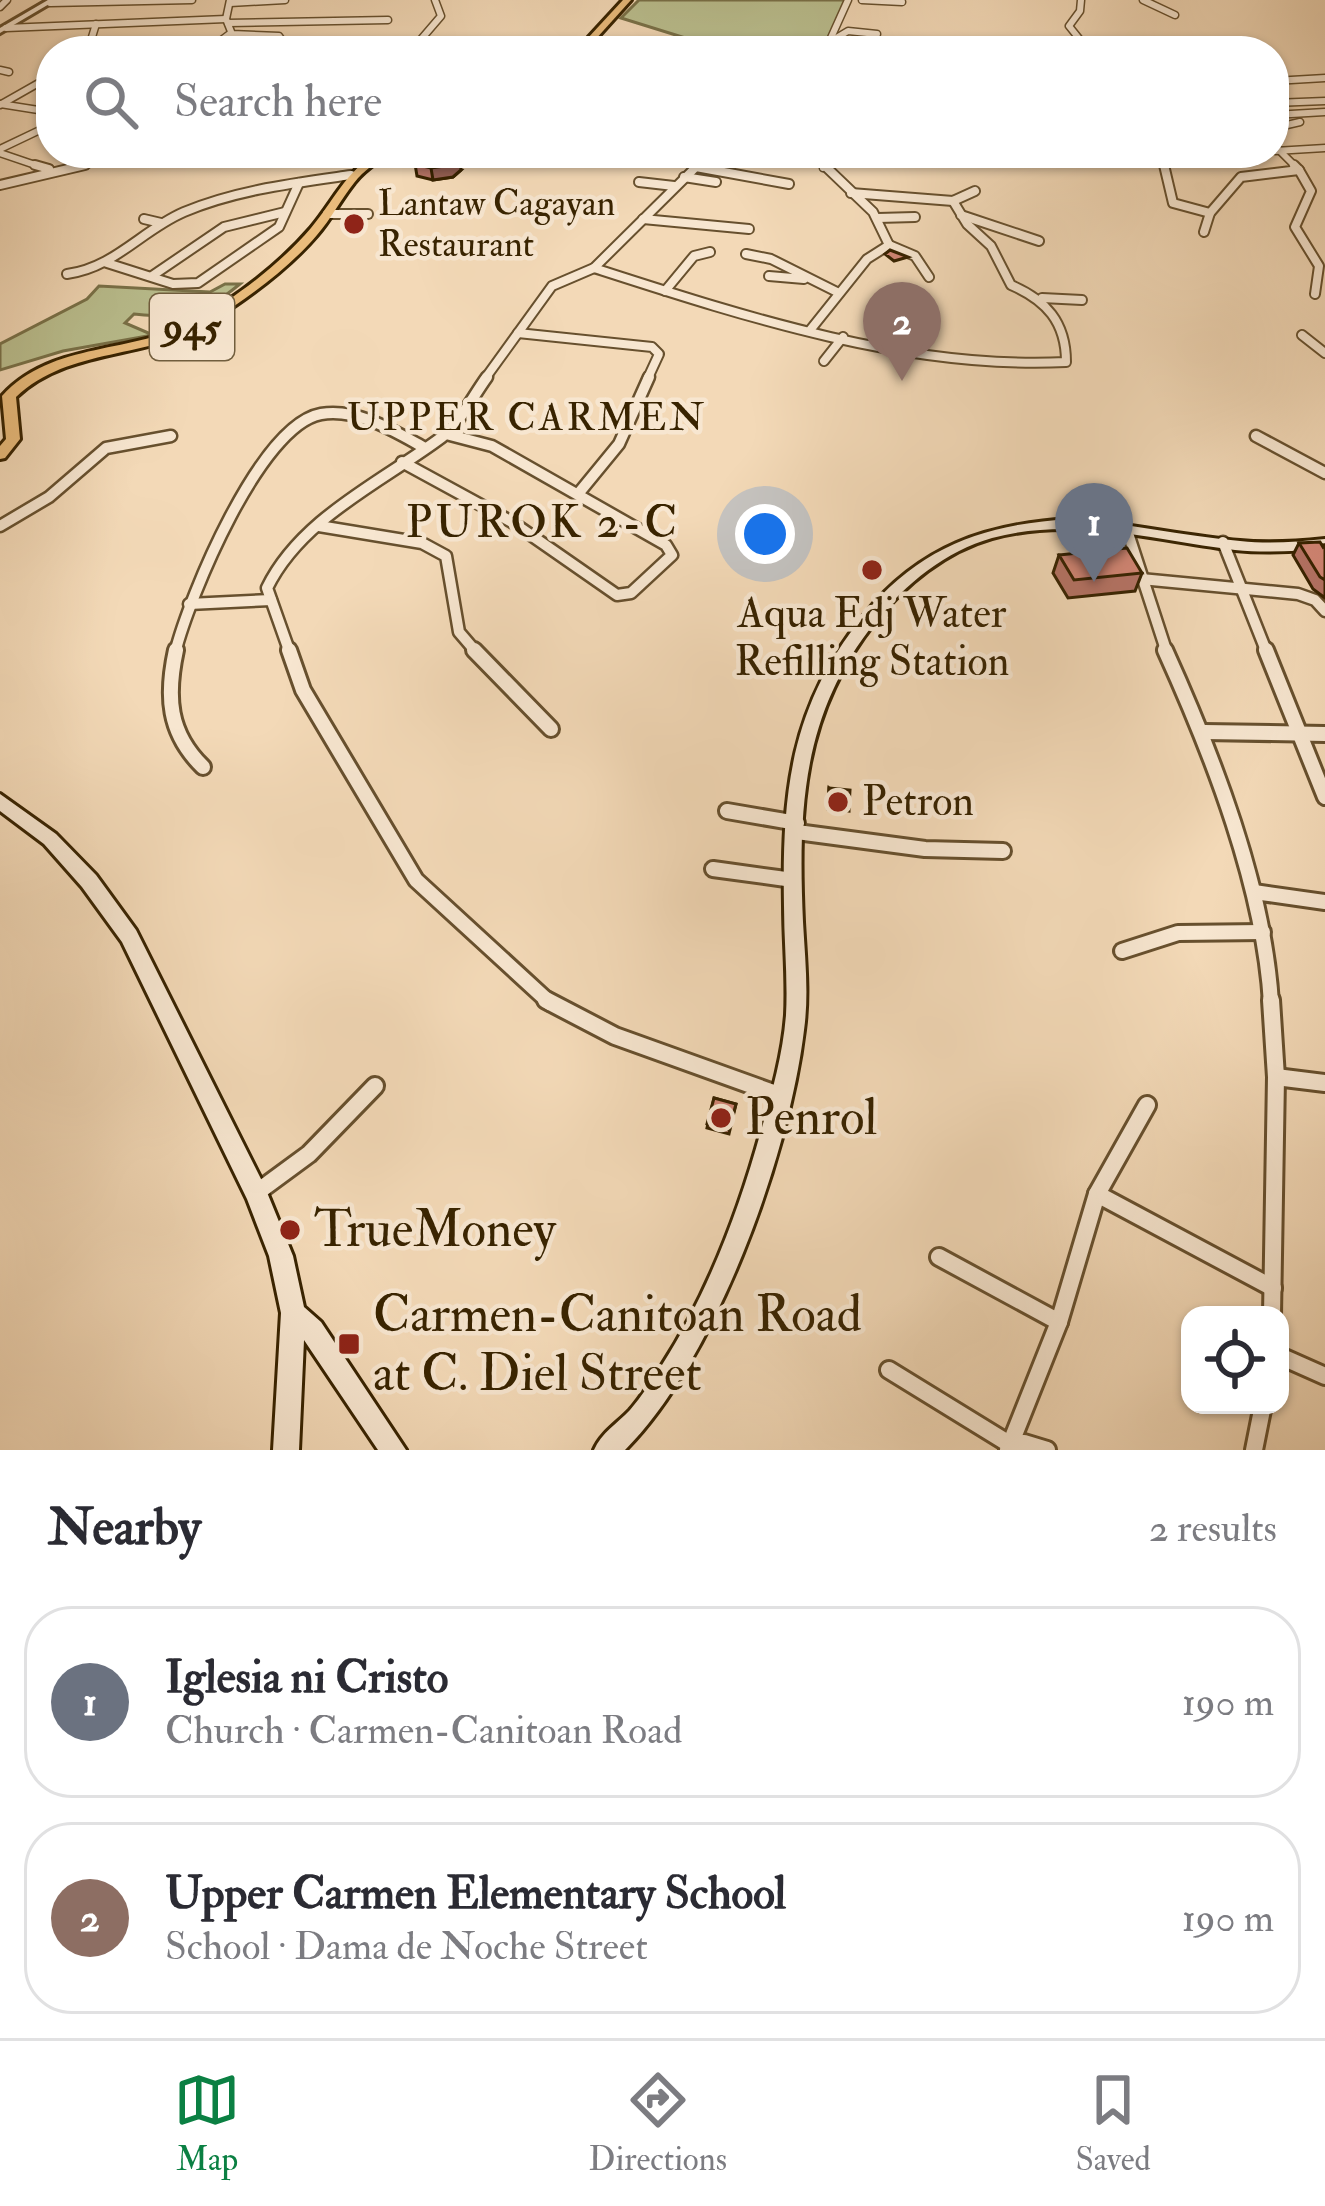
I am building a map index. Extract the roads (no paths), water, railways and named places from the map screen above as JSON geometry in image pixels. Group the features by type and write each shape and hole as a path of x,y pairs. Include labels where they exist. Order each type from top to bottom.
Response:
{"main road":[{"path":"594,36 627,0"},
{"name":"945","path":"0,455 15,431 9,396 21,383 48,368 195,326 307,240 351,175 362,168"},
{"path":"607,1450 623,1438 652,1397 712,1301 755,1183 794,1030 793,880 813,715 856,629 937,557 997,532 1047,523 1125,524 1280,548 1325,544"},
{"path":"0,801 50,839 99,893 129,936 256,1193 280,1256 292,1313 286,1450"},
{"path":"292,1313 312,1330 394,1450"}],"street":[{"path":"0,7 8,0"},
{"path":"5,26 52,2 192,0"},
{"path":"231,33 227,21 230,1 285,0"},
{"path":"423,36 441,16 435,0"},
{"path":"832,36 848,0"},
{"path":"862,0 902,2"},
{"path":"1077,36 1069,26 1080,11 1081,0"},
{"path":"1143,0 1172,13 1153,0"},
{"path":"69,25 74,16"},
{"path":"200,30 207,20"},
{"path":"5,26 388,20"},
{"path":"92,36 96,24"},
{"path":"839,36 877,34"},
{"path":"227,36 279,36"},
{"path":"1289,80 1325,78"},
{"path":"1,104 36,84"},
{"path":"1289,103 1325,101"},
{"path":"1,104 36,110"},
{"path":"1289,114 1325,112"},
{"path":"1289,114 1300,125 1289,126"},
{"path":"0,151 36,132"},
{"path":"1289,149 1325,148"},
{"path":"0,151 36,165"},
{"path":"1289,161 1311,190 1295,227 1319,266 1315,294"},
{"path":"45,168 50,170"},
{"path":"0,185 60,168"},
{"path":"695,168 594,268 552,286 446,434 319,526 274,570 268,588 303,689 416,880 554,1007 615,1036 778,1095"},
{"path":"701,168 789,184"},
{"path":"823,168 878,218 889,245 915,256 929,277"},
{"path":"1165,168 1173,203 1210,213"},
{"path":"1204,232 1210,213 1240,177 1299,170"},
{"path":"9,173 26,176"},
{"path":"67,274 90,274 161,223 228,197 351,175"},
{"path":"639,182 716,182"},
{"path":"107,263 173,284 198,283 279,226 299,183"},
{"path":"851,193 953,201 975,191"},
{"path":"953,201 991,245 1011,285 1042,298 1082,299"},
{"path":"152,276 224,227 285,212"},
{"path":"327,214 368,214"},
{"path":"961,215 1039,242"},
{"path":"878,218 915,217"},
{"path":"143,219 161,223"},
{"path":"643,219 749,229"},
{"path":"811,329 837,292 889,245"},
{"path":"665,291 694,256 710,252"},
{"path":"746,254 776,259 805,279 837,292"},
{"path":"594,268 843,337 947,355 1066,362 1066,344 1042,298"},
{"path":"769,276 805,279"},
{"path":"518,333 652,347 659,354 619,445 578,494"},
{"path":"1302,335 1325,352"},
{"path":"824,361 843,337"},
{"path":"203,767 177,736 170,705 172,673 189,604 268,460 300,421 317,414 348,415 425,448"},
{"path":"402,463 512,522 617,595 631,592 672,555 671,548 492,446 446,434"},
{"path":"0,526 49,497 106,448 171,436"},
{"path":"1256,436 1325,473"},
{"path":"1125,524 1183,697 1204,732 1254,892 1274,989 1272,1306"},
{"path":"319,526 411,540 446,556 459,632 551,729"},
{"path":"1223,542 1237,587 1325,797"},
{"path":"1141,579 1308,596 1325,611"},
{"path":"189,604 271,600"},
{"path":"1204,732 1325,734"},
{"path":"728,811 797,828 926,849 1003,851"},
{"path":"713,869 793,880"},
{"path":"1254,892 1325,902"},
{"path":"1122,951 1178,933 1263,932"},
{"path":"1276,1077 1325,1083"},
{"path":"256,1193 309,1154 375,1086"},
{"path":"1009,1448 1059,1322 1097,1194 1147,1105"},
{"path":"1097,1194 1273,1288"},
{"path":"938,1257 1059,1322"},
{"path":"1289,1360 1325,1376"},
{"path":"889,1370 1009,1448"},
{"path":"1253,1450 1261,1414"},
{"path":"1009,1448 1024,1443 1047,1450"}],"place":[{"name":"Lantaw Cagayan Restaurant","path":"354,224"},
{"name":"Upper Carmen Elementary School","path":"902,381"},
{"name":"Aqua Edj Water Refilling Station","path":"872,570"},
{"name":"Iglesia ni Cristo","path":"1094,582"},
{"name":"Petron","path":"838,802"},
{"name":"Penrol","path":"721,1118"},
{"name":"TrueMoney","path":"290,1230"},
{"name":"Carmen-Canitoan Road at C. Diel Street","path":"349,1344"}],"district":[{"name":"UPPER CARMEN","path":"527,417"},
{"name":"PUROK 2-C","path":"543,523"}]}
